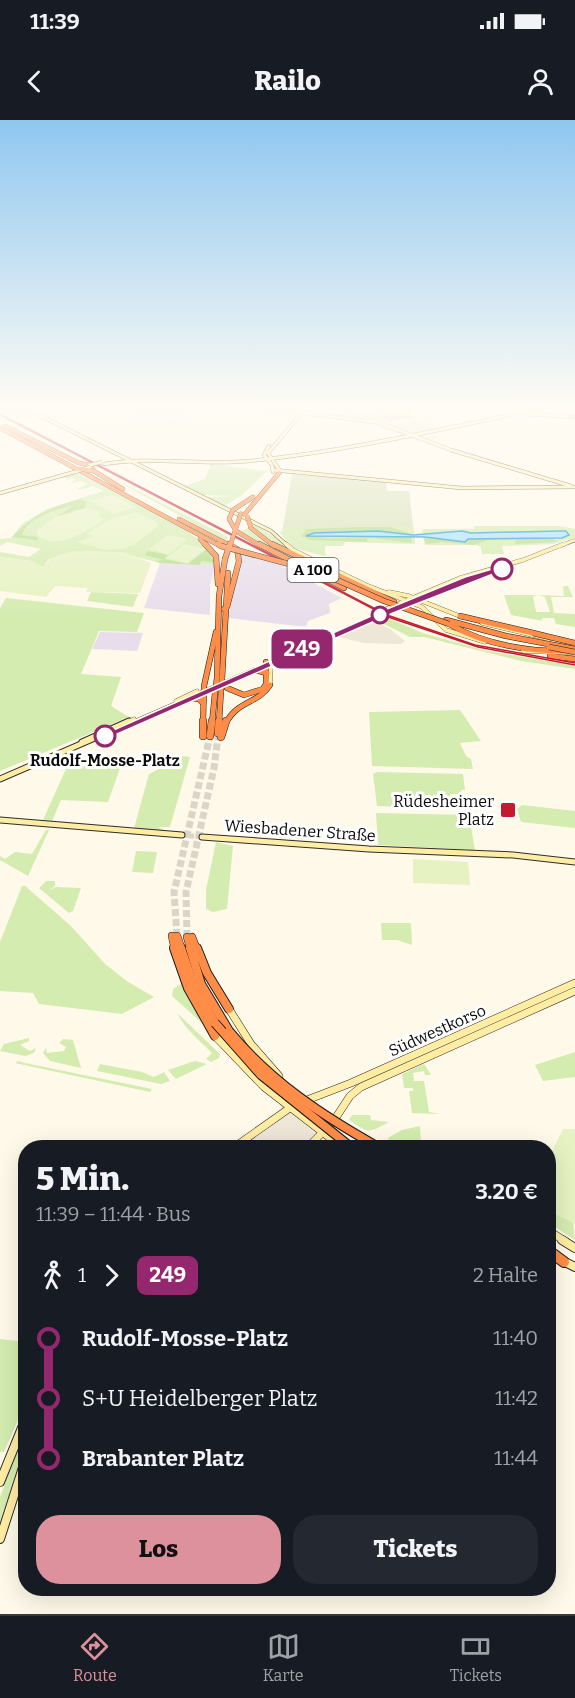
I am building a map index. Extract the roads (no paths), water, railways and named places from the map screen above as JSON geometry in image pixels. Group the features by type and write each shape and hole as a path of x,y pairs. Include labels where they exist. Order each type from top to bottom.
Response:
{"highway":[{"name":"A 100","path":"97,477 177,518 220,544 319,572 399,608 575,651"},
{"path":"97,477 123,490"},
{"path":"97,477 123,490"},
{"path":"271,477 253,497 233,510 229,519 236,531 344,588 399,608"},
{"path":"245,513 274,477"},
{"name":"A 100","path":"123,490 220,544 318,569 382,597 450,622"},
{"path":"219,596 228,560 253,497"},
{"path":"245,513 251,528 269,544 318,569"},
{"path":"177,518 237,549 239,561 227,607 222,613"},
{"path":"192,530 216,556 222,613"},
{"path":"220,677 221,691 206,736 203,703 211,648 222,613 228,560"},
{"path":"460,616 575,642"},
{"path":"450,622 530,638 567,641"},
{"path":"450,622 527,648 555,652 575,651"},
{"path":"220,624 219,737 232,709 264,693 270,685"},
{"path":"535,653 575,659"},
{"path":"221,691 241,694 260,691 266,685 267,664"},
{"path":"255,670 267,673"},
{"path":"191,698 201,700 203,703"},
{"path":"174,936 208,1012 244,1060 281,1094 341,1140"},
{"path":"214,1036 195,1002 186,967 189,937 229,1009"},
{"path":"186,967 222,1022 260,1067 314,1111 366,1140"},
{"path":"556,1256 564,1262"}],"main road":[{"path":"0,492 54,477"},
{"path":"162,477 271,531 293,550 405,601"},
{"path":"349,477 464,488 575,487"},
{"path":"542,477 575,487"},
{"path":"0,777 255,670 464,576 523,560 575,542"},
{"path":"420,600 468,579 532,560 575,542"},
{"path":"384,592 413,600 450,632 535,653 575,651"},
{"path":"388,610 405,601 420,600 460,616 522,634 575,642"},
{"path":"0,777 267,664"},
{"path":"267,664 270,685"},
{"path":"0,820 182,836"},
{"name":"Wiesbadener Straße","path":"202,837 378,850 504,855 575,862"},
{"name":"Südwestkorso","path":"244,1140 289,1108 351,1083 575,983"},
{"name":"Südwestkorso","path":"316,1140 336,1119 350,1096 361,1088 575,991"},
{"path":"229,1009 235,1024 278,1075 336,1119 373,1140"},
{"path":"214,1036 234,1058 289,1108 332,1140"},
{"path":"234,1058 252,1046"},
{"path":"556,1236 575,1248"},
{"path":"556,1259 575,1267"},
{"path":"0,1482 18,1438"},
{"path":"0,1539 18,1483"}],"water":[{"path":"378,531 413,535 462,531 471,533 566,531 569,535 562,538 468,539 465,542 425,537 306,536 314,533"}],"tunnel":[{"path":"177,936 174,892 210,736"},
{"path":"187,937 186,892 214,768 218,737"},
{"path":"182,835 202,837"}],"tram line":[{"path":"121,477 387,615 475,645 575,663"}],"railway":[{"path":"119,477 391,618 478,647 575,665"}],"place":[{"name":"Rudolf-Mosse-Platz","path":"105,736"},
{"name":"Rüdesheimer Platz","path":"508,810"}]}
